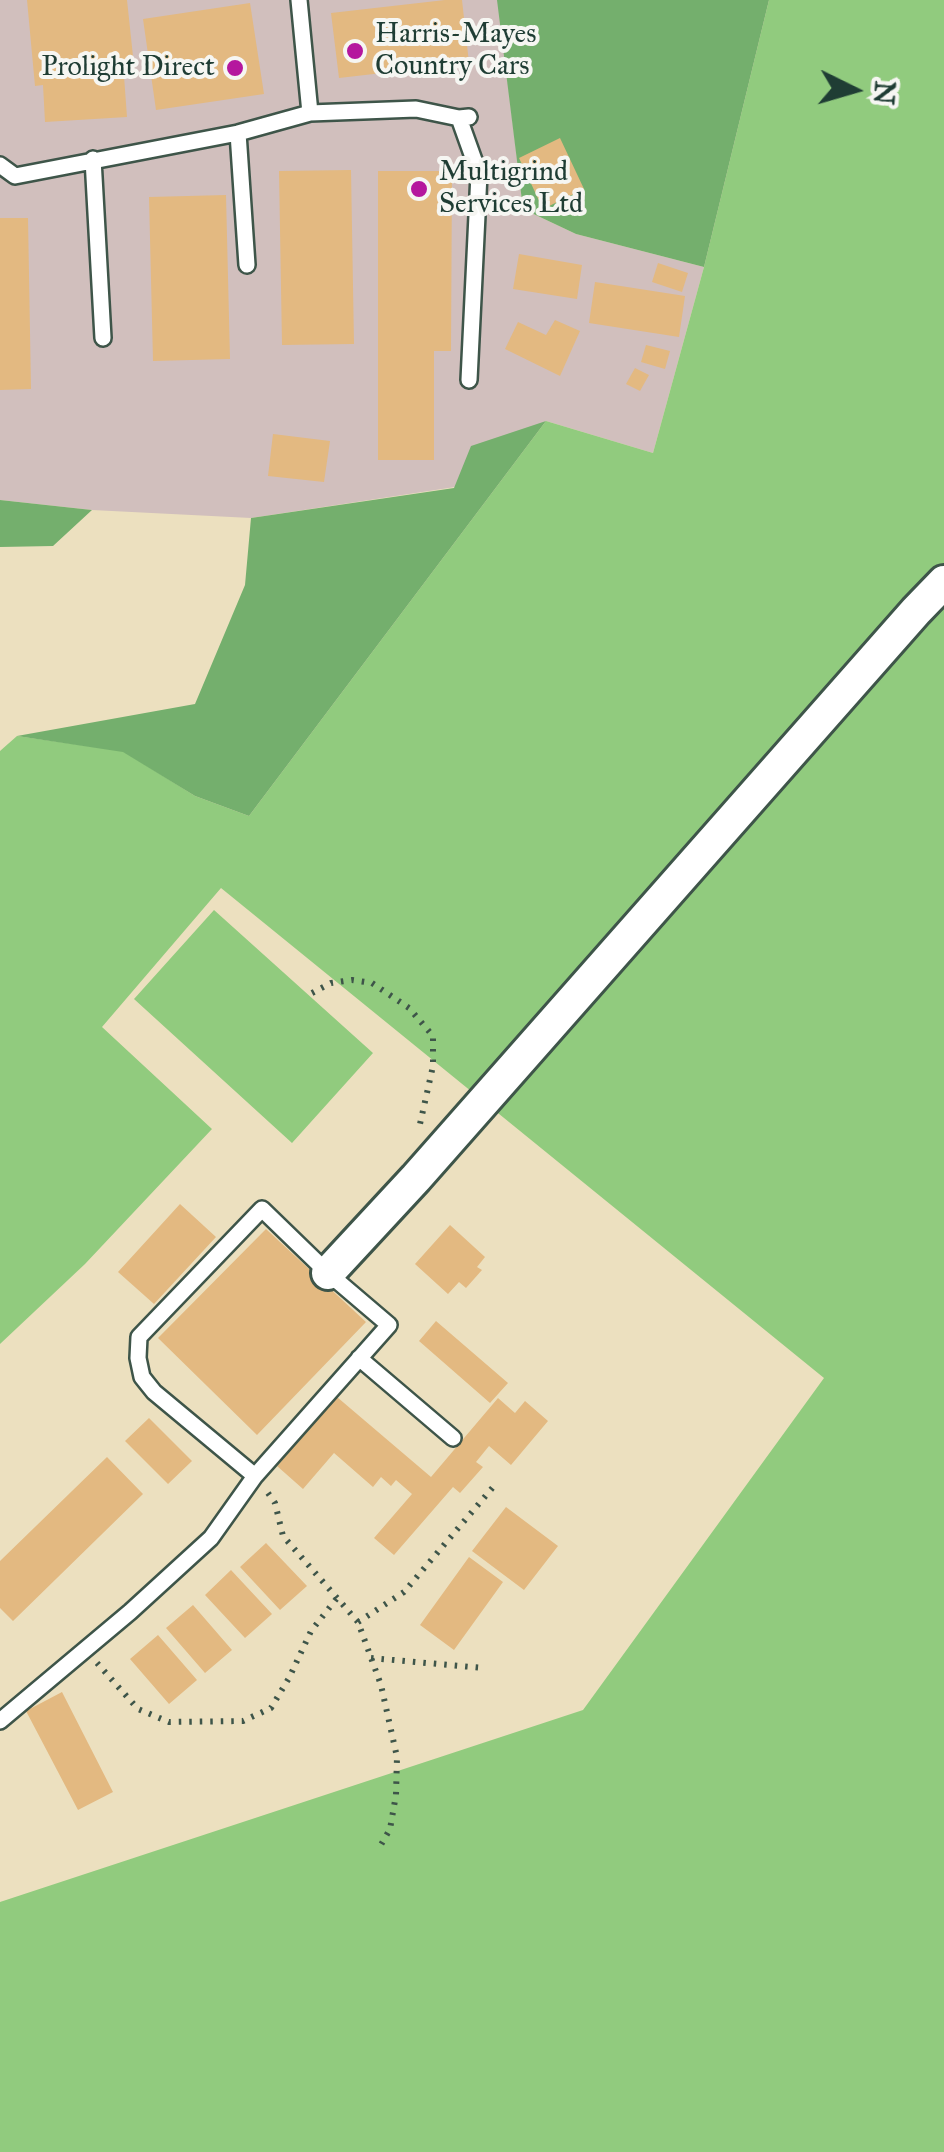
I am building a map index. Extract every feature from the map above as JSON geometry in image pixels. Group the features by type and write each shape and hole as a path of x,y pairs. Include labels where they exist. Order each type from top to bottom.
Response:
{"street":[{"path":"328,1272 416,1178 944,582"}],"lane":[{"path":"298,0 310,114"},
{"path":"0,164 15,176 310,114 416,110 464,118 480,174 470,380"},
{"path":"238,132 246,265"},
{"path":"94,159 103,338"},
{"path":"0,1721 211,1538 255,1476 389,1324 262,1209 139,1337 138,1358 142,1376 154,1392 255,1476"},
{"path":"359,1358 453,1438"}],"path":[{"path":"312,994 352,980 372,983 409,1008 434,1036 434,1066 412,1158 416,1178"},
{"path":"255,1476 275,1503 283,1536 358,1622 381,1685 397,1757 390,1829 378,1850"},
{"path":"358,1622 404,1592 494,1486"},
{"path":"85,1649 138,1709 170,1722 244,1720 271,1708 311,1631 337,1598"},
{"path":"371,1658 482,1668"}],"shaded area":[{"path":"0,0 498,0 523,209 576,234 704,267 653,453 546,421 455,487 251,518 92,510 0,500"}],"green space":[{"path":"497,0 769,0 704,267 576,234 523,209"},
{"path":"769,0 944,0 944,2152 0,2152 0,1902 583,1710 824,1378 221,888 102,1027 212,1129 85,1264 0,1344 0,751 17,736 123,751 195,796 249,816 546,421 653,453 704,267"},
{"path":"546,421 249,816 195,796 123,752 17,736 195,704 245,585 251,518 454,488 471,446"},
{"path":"0,500 92,510 53,546 0,547"},
{"path":"214,910 373,1053 292,1143 134,999"}],"building":[{"path":"27,0 127,0 135,75 124,76 127,117 45,122 43,85 35,86"},
{"path":"462,0 469,63 339,78 331,13"},
{"path":"250,3 264,94 156,110 143,19"},
{"path":"560,138 584,189 543,209 519,158"},
{"path":"351,170 354,344 282,345 279,171"},
{"path":"378,171 452,171 451,351 434,351 434,460 378,460"},
{"path":"226,195 230,359 153,361 149,197"},
{"path":"0,218 28,218 31,389 0,390"},
{"path":"519,254 582,265 577,299 513,289"},
{"path":"658,263 688,273 682,292 652,282"},
{"path":"595,282 685,296 679,337 589,323"},
{"path":"555,320 580,331 560,376 505,349 518,322 546,335"},
{"path":"646,345 670,351 665,369 641,362"},
{"path":"635,368 649,375 640,391 626,384"},
{"path":"273,434 330,441 324,482 268,476"},
{"path":"180,1204 216,1237 154,1304 118,1272"},
{"path":"450,1225 485,1257 477,1267 482,1270 466,1288 459,1282 448,1294 415,1264"},
{"path":"266,1229 366,1322 257,1435 158,1338"},
{"path":"436,1321 508,1383 490,1403 419,1341"},
{"path":"337,1397 431,1477 498,1398 515,1413 525,1401 548,1421 511,1465 489,1446 476,1462 483,1467 460,1493 453,1487 394,1555 374,1538 412,1494 396,1480 391,1486 381,1477 373,1487 334,1453 303,1489 277,1466"},
{"path":"149,1418 192,1461 168,1484 125,1441"},
{"path":"107,1457 143,1494 13,1621 0,1608 0,1561"},
{"path":"506,1507 558,1546 524,1590 472,1551"},
{"path":"266,1543 307,1586 280,1610 240,1567"},
{"path":"469,1557 503,1582 454,1650 420,1625"},
{"path":"231,1570 272,1614 245,1638 205,1595"},
{"path":"193,1605 232,1650 205,1673 166,1628"},
{"path":"158,1635 197,1680 169,1704 130,1659"},
{"path":"62,1692 113,1792 78,1810 26,1711"}],"place":[{"name":"Harris-Mayes Country Cars","path":"355,51"},
{"name":"Prolight Direct","path":"235,68"},
{"name":"Multigrind Services Ltd","path":"419,189"}]}
